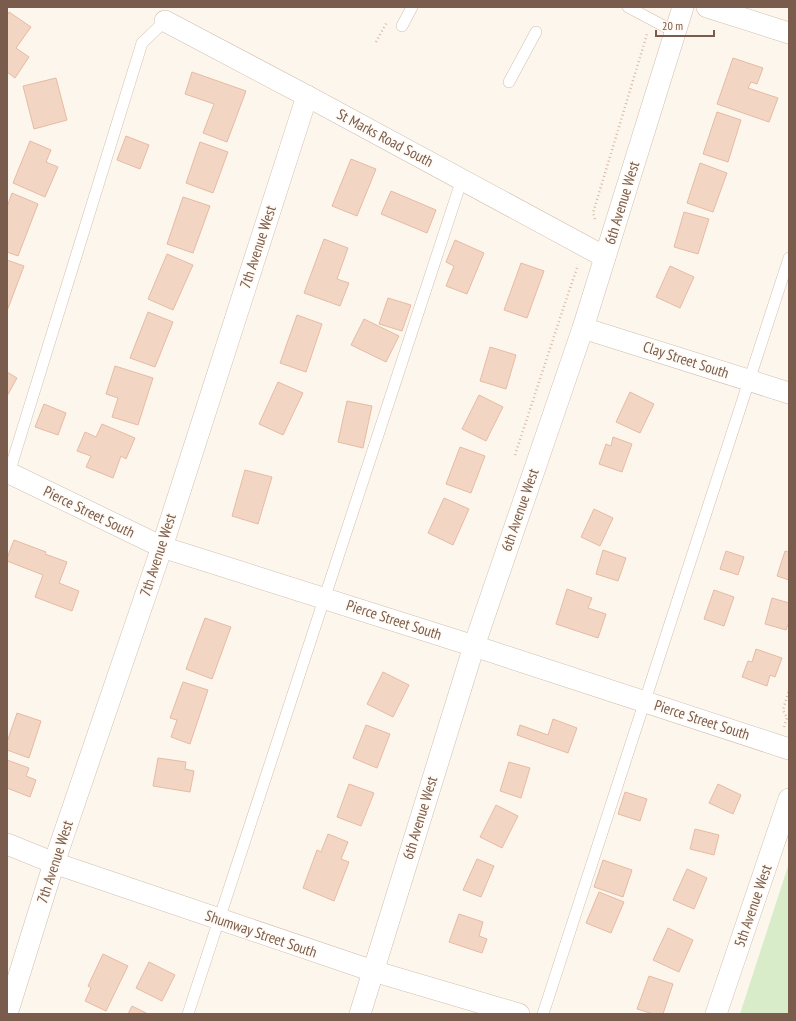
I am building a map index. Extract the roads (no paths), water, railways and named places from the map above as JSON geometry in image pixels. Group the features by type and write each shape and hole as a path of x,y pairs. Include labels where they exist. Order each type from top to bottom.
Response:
{"street":[{"name":"6th Avenue West","path":"360,1014 474,646 582,328 683,7"},
{"path":"707,7 789,33"},
{"name":"St Marks Road South","path":"165,21 605,257"},
{"name":"7th Avenue West","path":"7,1014 54,863 162,547 307,96"},
{"name":"Clay Street South","path":"582,328 789,393"},
{"name":"Pierce Street South","path":"8,473 162,547 474,646 789,749"},
{"name":"5th Avenue West","path":"716,1014 789,799"},
{"name":"Shumway Street South","path":"7,844 54,863 373,972 519,1014"}],"lane":[{"path":"402,26 412,7"},
{"path":"628,7 675,32"},
{"path":"8,473 142,43 165,21"},
{"path":"509,82 536,32"},
{"path":"188,1014 462,179"},
{"path":"543,1014 789,258"}]}
